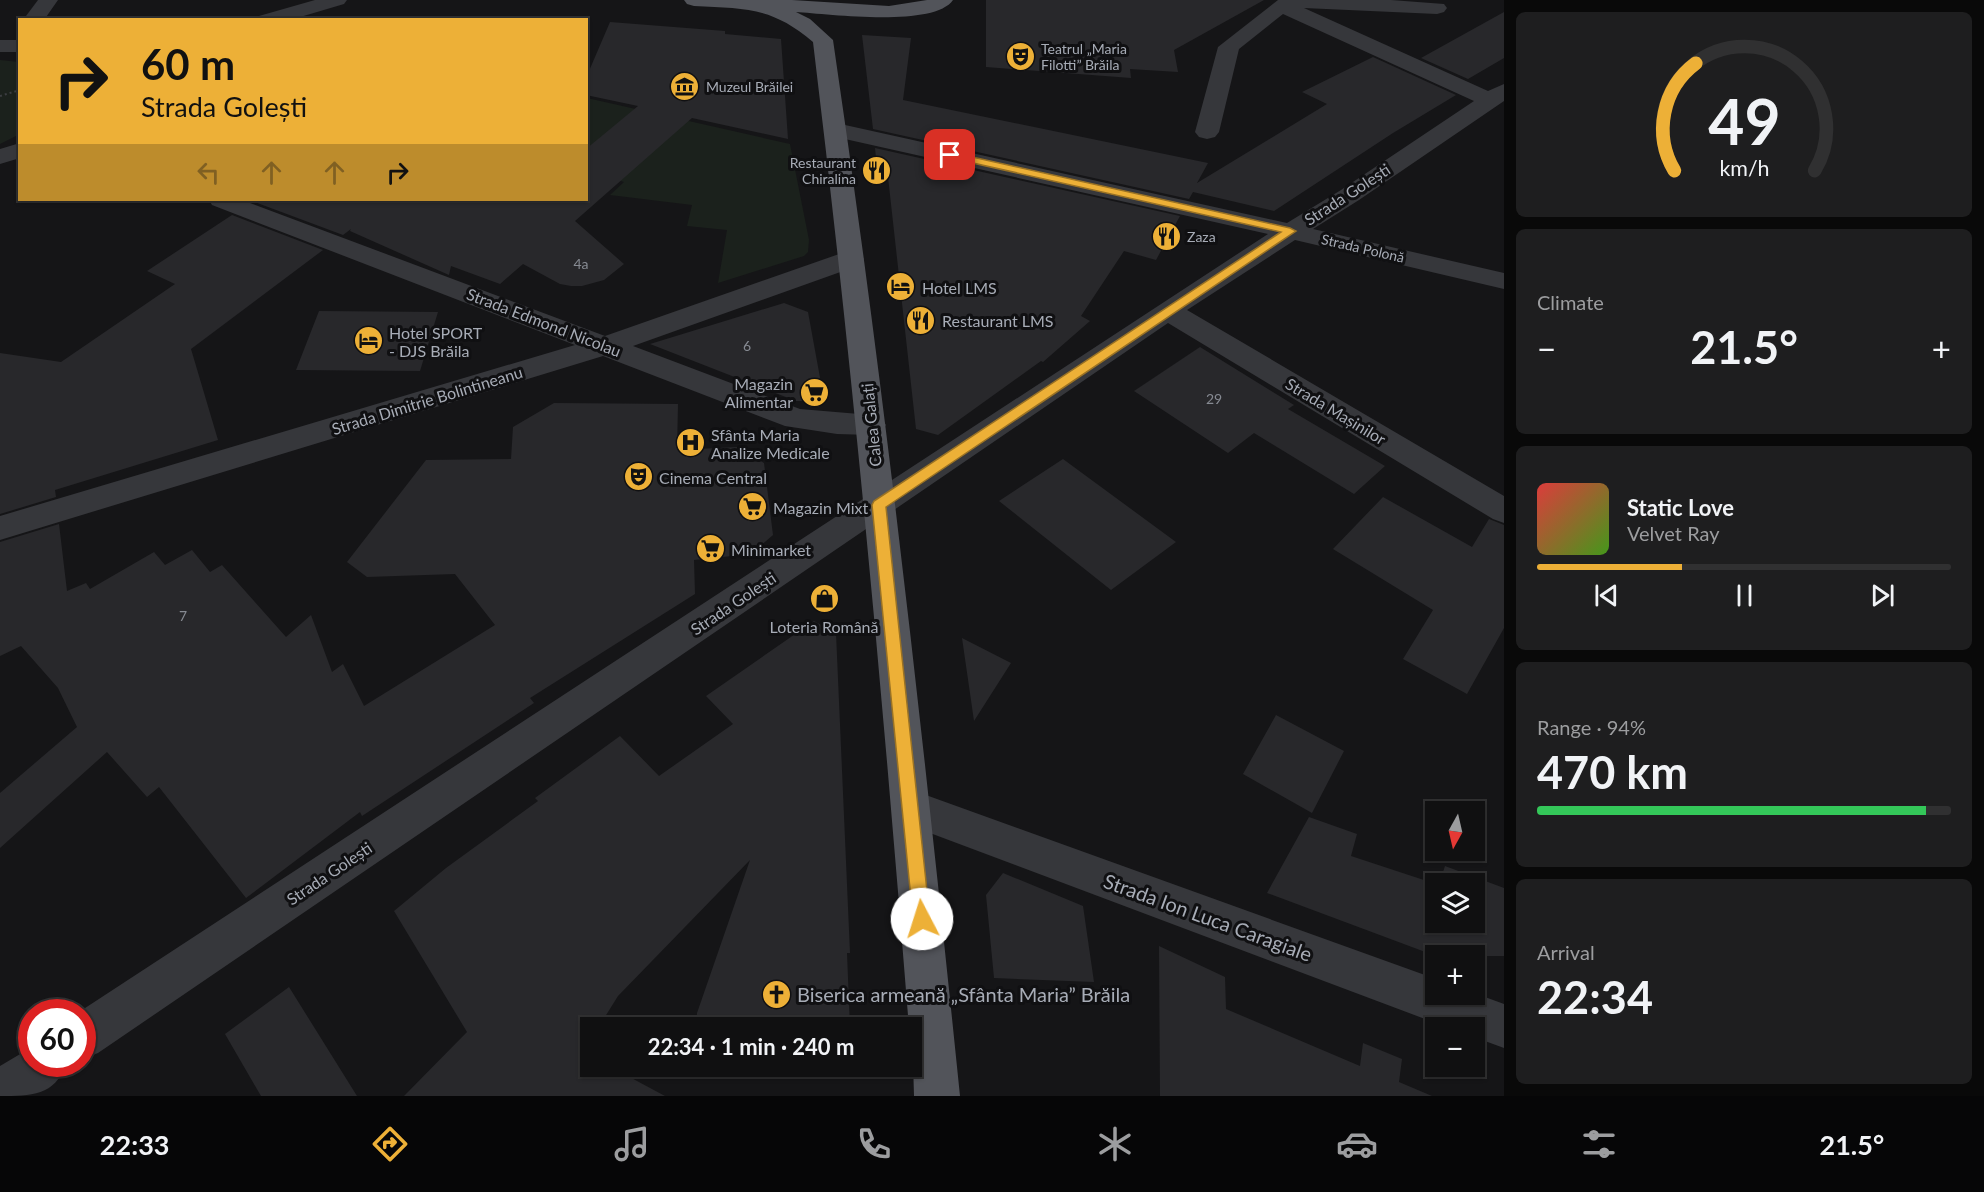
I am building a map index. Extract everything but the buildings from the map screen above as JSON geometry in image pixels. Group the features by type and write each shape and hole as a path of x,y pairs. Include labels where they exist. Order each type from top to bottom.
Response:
{"main road":[{"path":"694,0 889,12"},
{"path":"764,5 803,22 823,40 841,24 889,12 926,8 944,0"},
{"name":"Calea Galați","path":"823,40 871,425 912,808 938,1096"}],"street":[{"path":"34,18 48,0"},
{"path":"270,18 295,7 337,0"},
{"path":"1207,132 1229,47 1282,5 1297,2 1437,8"},
{"path":"1282,5 1497,95"},
{"name":"Strada Golești","path":"96,1029 1497,95"},
{"name":"Strada Polonă","path":"836,130 1504,281"},
{"path":"0,157 18,151"},
{"name":"Strada Edmond Nicolau","path":"224,201 608,345 796,419 871,425"},
{"name":"Strada Dimitrie Bolintineanu","path":"0,528 608,345 851,260"},
{"name":"Strada Mașinilor","path":"1169,312 1504,511"},
{"name":"Strada Ion Luca Caragiale","path":"912,808 1504,1026"},
{"path":"0,1093 24,1077"}],"path":[{"path":"0,96 18,91"}],"shaded area":[{"path":"0,60 18,62 18,135 0,144"},
{"path":"588,98 790,144 809,240 808,252 804,256 718,283 727,230 687,226 692,205 610,195 624,182 588,169"}],"place":[{"name":"Teatrul „Maria Filotti” Brăila","path":"1020,56"},
{"name":"Muzeul Brăilei","path":"685,86"},
{"name":"Restaurant Chiralina","path":"877,170"},
{"name":"Zaza","path":"1166,236"},
{"name":"Hotel LMS","path":"901,287"},
{"name":"Restaurant LMS","path":"921,320"},
{"name":"Hotel SPORT - DJS Brăila","path":"368,341"},
{"name":"Magazin Alimentar","path":"814,392"},
{"name":"Sfânta Maria Analize Medicale","path":"690,443"},
{"name":"Cinema Central","path":"638,477"},
{"name":"Magazin Mixt","path":"752,507"},
{"name":"Minimarket","path":"710,549"},
{"name":"Loteria Română","path":"824,598"},
{"name":"Biserica armeană „Sfânta Maria” Brăila","path":"776,994"}],"route":[{"path":"922,919 879,505 1169,312 1237,264 1290,231 950,155"}]}
